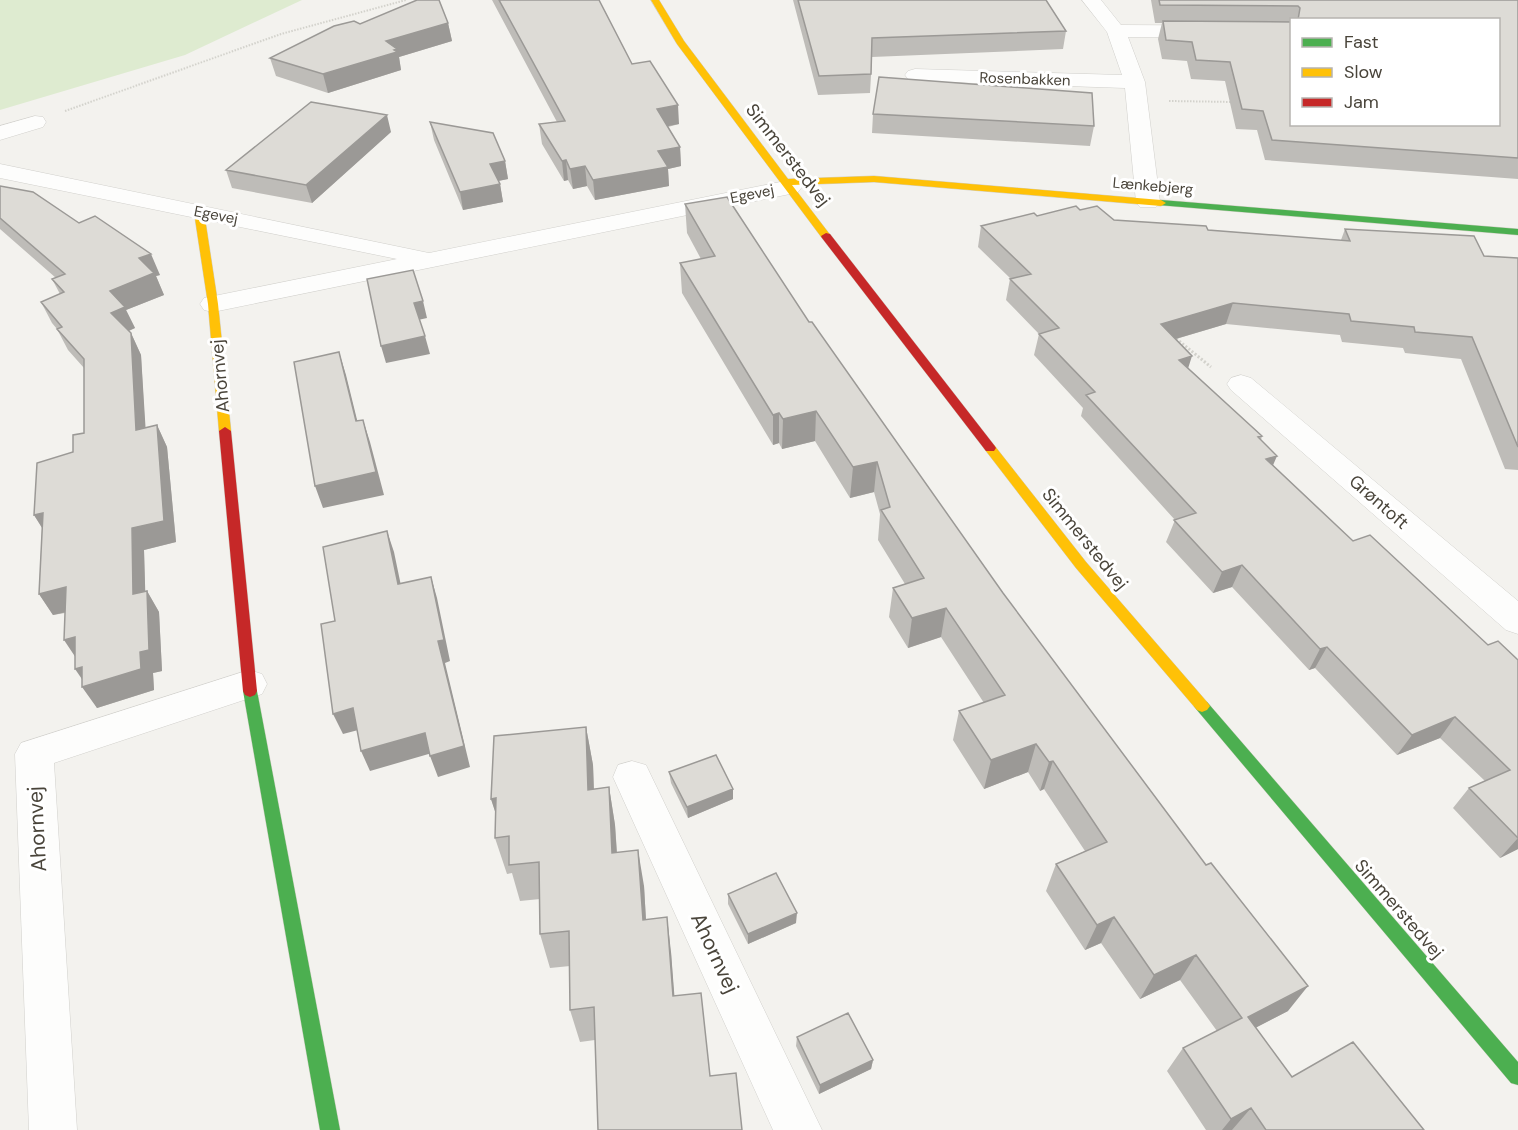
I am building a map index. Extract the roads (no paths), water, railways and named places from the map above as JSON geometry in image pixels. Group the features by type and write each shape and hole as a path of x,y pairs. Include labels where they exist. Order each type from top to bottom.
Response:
{"street":[{"name":"Simmerstedvej","path":"655,0 680,42 787,185 1081,565 1518,1076"},
{"path":"1090,0 1116,31 1136,92 1148,202"},
{"path":"1116,31 1290,32"},
{"name":"Rosenbakken","path":"914,73 1136,92"},
{"path":"0,133 35,122"},
{"name":"Egevej","path":"0,171 432,258"},
{"name":"Lænkebjerg","path":"787,185 874,179 1518,232"},
{"name":"Egevej","path":"213,304 787,185"},
{"name":"Ahornvej","path":"199,212 213,304 249,684 330,1130"},
{"name":"Grøntoft","path":"1241,384 1518,621"},
{"name":"Ahornvej","path":"53,1130 34,754 249,684"},
{"name":"Ahornvej","path":"632,777 798,1130"}]}
